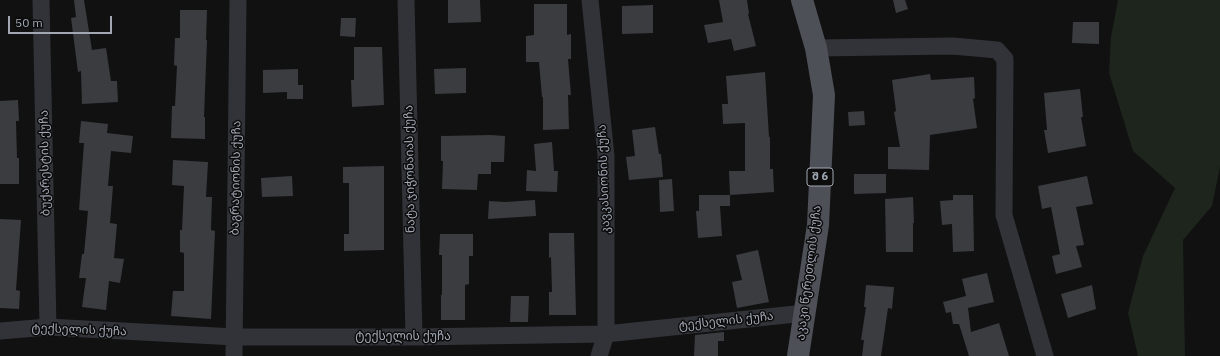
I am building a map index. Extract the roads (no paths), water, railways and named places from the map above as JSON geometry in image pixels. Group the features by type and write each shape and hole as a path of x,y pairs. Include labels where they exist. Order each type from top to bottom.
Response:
{"main road":[{"name":"აკაკი წერეთლის ქუჩა","path":"798,356 818,225 824,95 816,48 802,0"}],"street":[{"name":"ბუქარესტის ქუჩა","path":"41,0 48,327"},
{"name":"ბაგრატიონის ქუჩა","path":"234,356 238,0"},
{"name":"ნატა ჯიჭონაიას ქუჩა","path":"406,0 414,337"},
{"name":"კავკასიონის ქუჩა","path":"590,0 606,156 606,334 599,356"},
{"path":"816,48 953,46 997,50 1006,59 1004,215 1045,356"},
{"name":"ტექსელის ქუჩა","path":"0,331 48,327 235,337 414,337 606,334 805,312"}]}
